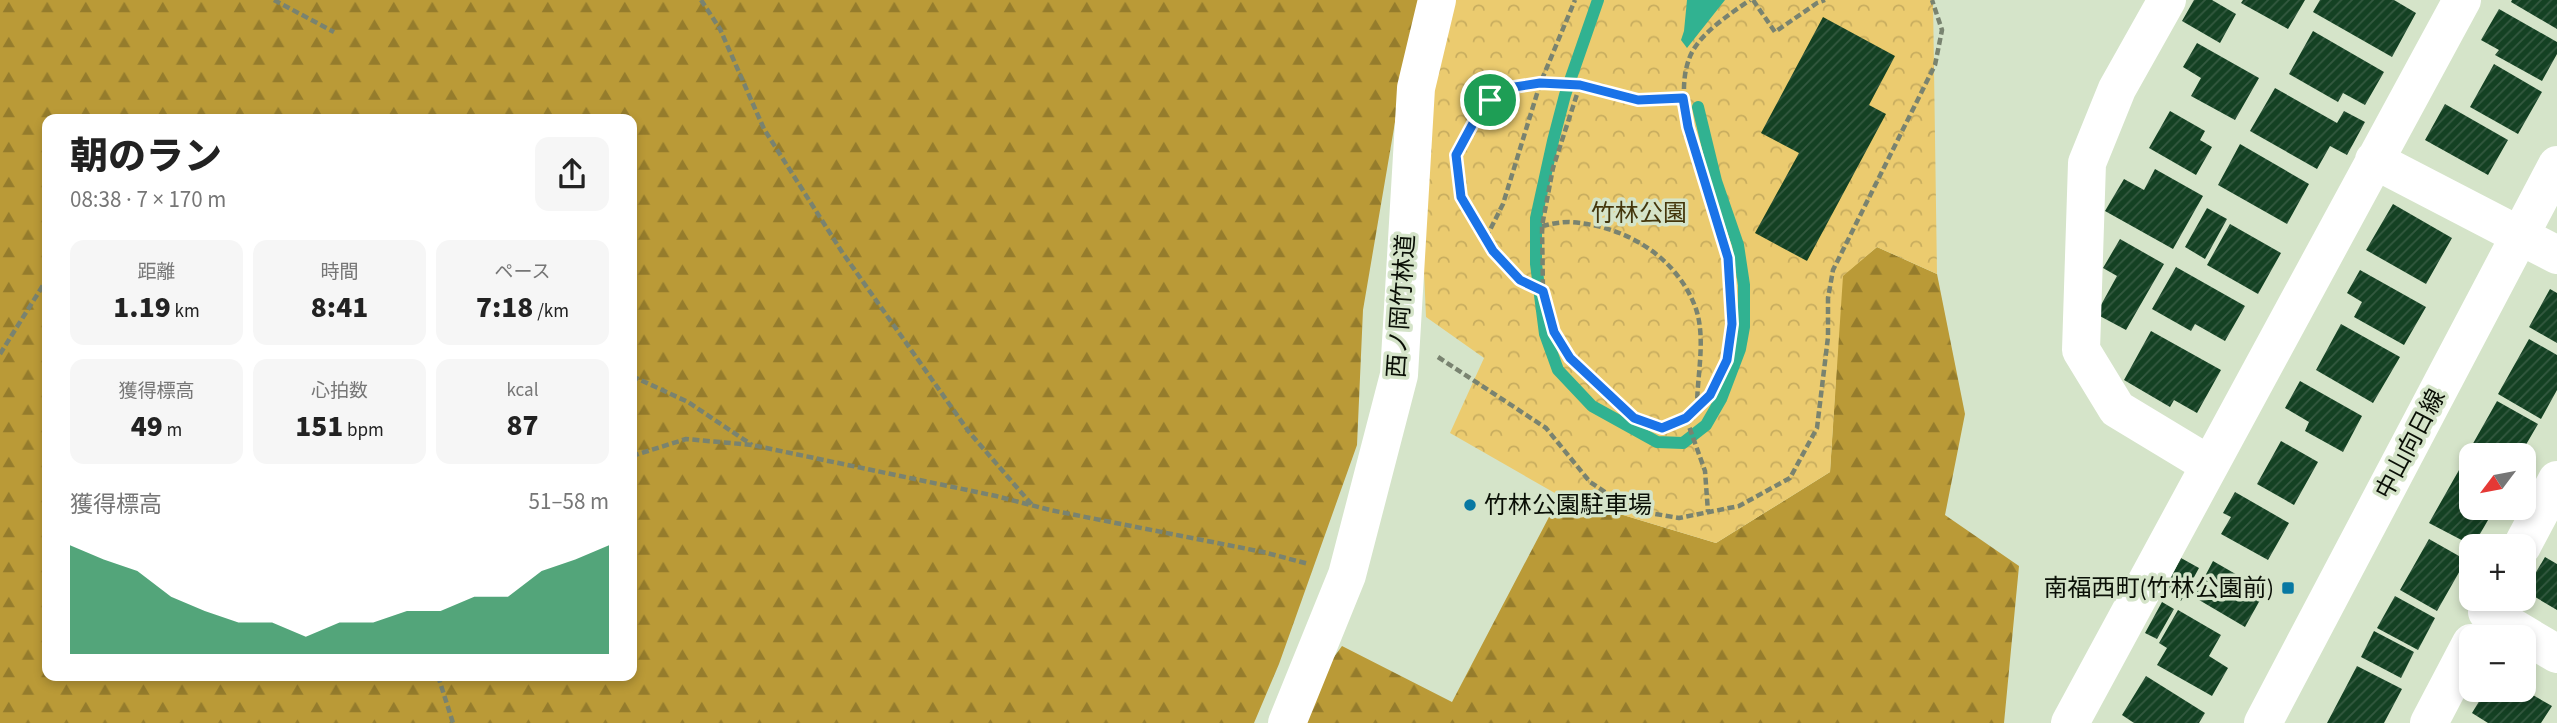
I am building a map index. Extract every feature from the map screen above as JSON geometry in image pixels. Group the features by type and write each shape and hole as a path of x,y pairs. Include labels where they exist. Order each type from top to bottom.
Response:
{"street":[{"name":"西ノ岡竹林道","path":"1287,723 1347,575 1399,375 1416,88 1437,0"},
{"path":"2167,0 2117,89 2087,163 2081,350 2117,409 2208,464"},
{"path":"2070,723 2208,464 2462,0"},
{"path":"2374,160 2557,255"},
{"name":"中山向日線","path":"2263,723 2557,165"},
{"path":"2528,534 2557,480"},
{"path":"2430,723 2482,623 2557,654"}],"path":[{"path":"274,0 334,32"},
{"path":"701,0 720,29 764,129 842,252 969,432 1033,506"},
{"path":"1486,239 1503,204 1540,83 1574,0"},
{"path":"1580,85 1553,169 1542,226 1543,291 1554,332 1570,358 1634,418 1662,428 1686,418 1710,395 1727,360 1732,324 1728,258 1688,127 1683,98 1689,58 1711,28 1751,0 1775,32 1825,0"},
{"path":"1401,334 1546,428 1590,481 1632,510 1679,518 1739,506 1790,478 1817,428 1828,337 1828,298 1833,270 1936,65 1942,30 1932,0"},
{"path":"1543,291 1520,280 1493,251 1461,197 1456,155 1477,116 1490,100 1508,88 1540,83 1580,85 1638,100 1683,98"},
{"path":"1542,226 1568,222 1596,227 1650,247 1669,264 1696,310 1700,341 1696,379 1697,408"},
{"path":"0,354 42,287"},
{"path":"637,378 688,402 752,446"},
{"path":"1686,418 1705,471 1708,512"},
{"path":"637,454 686,439 752,446 1263,552 1347,575"},
{"path":"440,681 453,723"}],"green space":[{"path":"0,0 1431,0 1401,87 1363,310 1357,445 1279,664 1254,723 0,723"},
{"name":"竹林公園","path":"1437,0 1933,0 1937,274 1877,247 1843,276 1830,472 1716,543 1560,496 1450,433 1484,358 1426,317 1416,88"},
{"path":"1877,247 1937,274 1965,414 1945,515 2019,566 2004,723 1286,723 1342,646 1452,702 1560,496 1716,543 1830,472 1842,276"}],"water":[{"path":"1687,0 1725,0 1687,48 1681,40"}],"building":[{"path":"2194,0 2212,0 2236,14 2220,43 2182,21"},
{"path":"2243,0 2305,0 2288,29 2241,3"},
{"path":"2320,0 2394,0 2416,13 2392,57 2313,12"},
{"path":"2557,0 2557,29 2511,2"},
{"path":"2499,9 2557,42 2557,54 2542,81 2495,55 2499,50 2481,40"},
{"path":"1823,17 1895,56 1869,105 1886,114 1807,261 1755,233 1799,153 1761,133"},
{"path":"2313,31 2384,72 2365,105 2343,93 2338,102 2289,74"},
{"path":"2197,43 2259,78 2235,120 2191,96 2201,78 2183,67"},
{"path":"2494,64 2542,92 2518,134 2470,107"},
{"path":"2275,88 2337,123 2344,111 2365,122 2347,155 2330,146 2317,169 2250,131"},
{"path":"2445,104 2508,140 2488,175 2425,140"},
{"path":"2170,111 2205,131 2200,140 2212,147 2196,175 2149,148"},
{"path":"2240,144 2309,184 2287,224 2218,185"},
{"path":"2155,169 2203,196 2173,249 2105,211 2124,179 2144,190"},
{"path":"2393,204 2452,238 2426,284 2366,250"},
{"path":"2207,208 2227,219 2205,259 2185,247"},
{"path":"2230,224 2281,253 2258,294 2207,265"},
{"path":"2120,239 2164,264 2126,330 2096,314 2117,276 2103,268"},
{"path":"2176,267 2245,306 2225,341 2195,324 2191,331 2152,309"},
{"path":"2360,270 2426,307 2404,345 2354,317 2362,302 2347,293"},
{"path":"2550,289 2557,293 2557,343 2529,327"},
{"path":"2341,324 2400,357 2373,403 2316,370"},
{"path":"2151,331 2221,370 2197,413 2174,400 2170,407 2124,380"},
{"path":"2529,339 2557,355 2557,390 2541,419 2498,394"},
{"path":"2300,381 2362,416 2343,452 2305,431 2309,422 2285,408"},
{"path":"2497,401 2538,424 2527,443 2473,443"},
{"path":"2281,441 2318,462 2294,505 2257,484"},
{"path":"2459,470 2459,520 2488,520 2480,534 2459,534 2459,539 2429,523"},
{"path":"2235,492 2289,523 2268,560 2221,534 2231,517 2223,513"},
{"path":"2429,539 2459,556 2459,572 2437,611 2400,590"},
{"path":"2545,557 2557,564 2557,610 2536,598 2536,572"},
{"path":"2181,558 2199,568 2181,601 2164,591"},
{"path":"2213,561 2265,591 2245,627 2194,597"},
{"path":"2395,596 2435,618 2418,650 2377,628"},
{"path":"2162,602 2174,609 2157,639 2145,633"},
{"path":"2178,610 2221,635 2209,656 2228,668 2212,696 2157,665 2167,648 2159,643"},
{"path":"2374,631 2414,652 2401,678 2361,657"},
{"path":"2357,666 2402,689 2384,723 2327,723"},
{"path":"2146,676 2205,713 2199,723 2134,723 2122,715"},
{"path":"2536,697 2552,706 2541,723 2488,723 2472,713 2479,702 2536,702"}],"waterway":[{"path":"1598,0 1565,95 1536,218 1536,264 1545,334 1558,370 1592,406 1657,442 1683,443 1706,425 1721,399 1740,349 1744,327 1744,285 1738,245 1716,181 1698,107"}],"place":[{"name":"竹林公園駐車場","path":"1470,505"},
{"name":"南福西町(竹林公園前)","path":"2288,588"}],"route":[{"path":"1540,83 1580,85 1638,100 1683,98 1688,127 1728,258 1732,324 1727,360 1710,395 1686,418 1662,428 1634,418 1570,358 1554,332 1543,291 1520,280 1493,251 1461,197 1456,155 1477,116 1490,100 1508,88 1540,83"}]}
